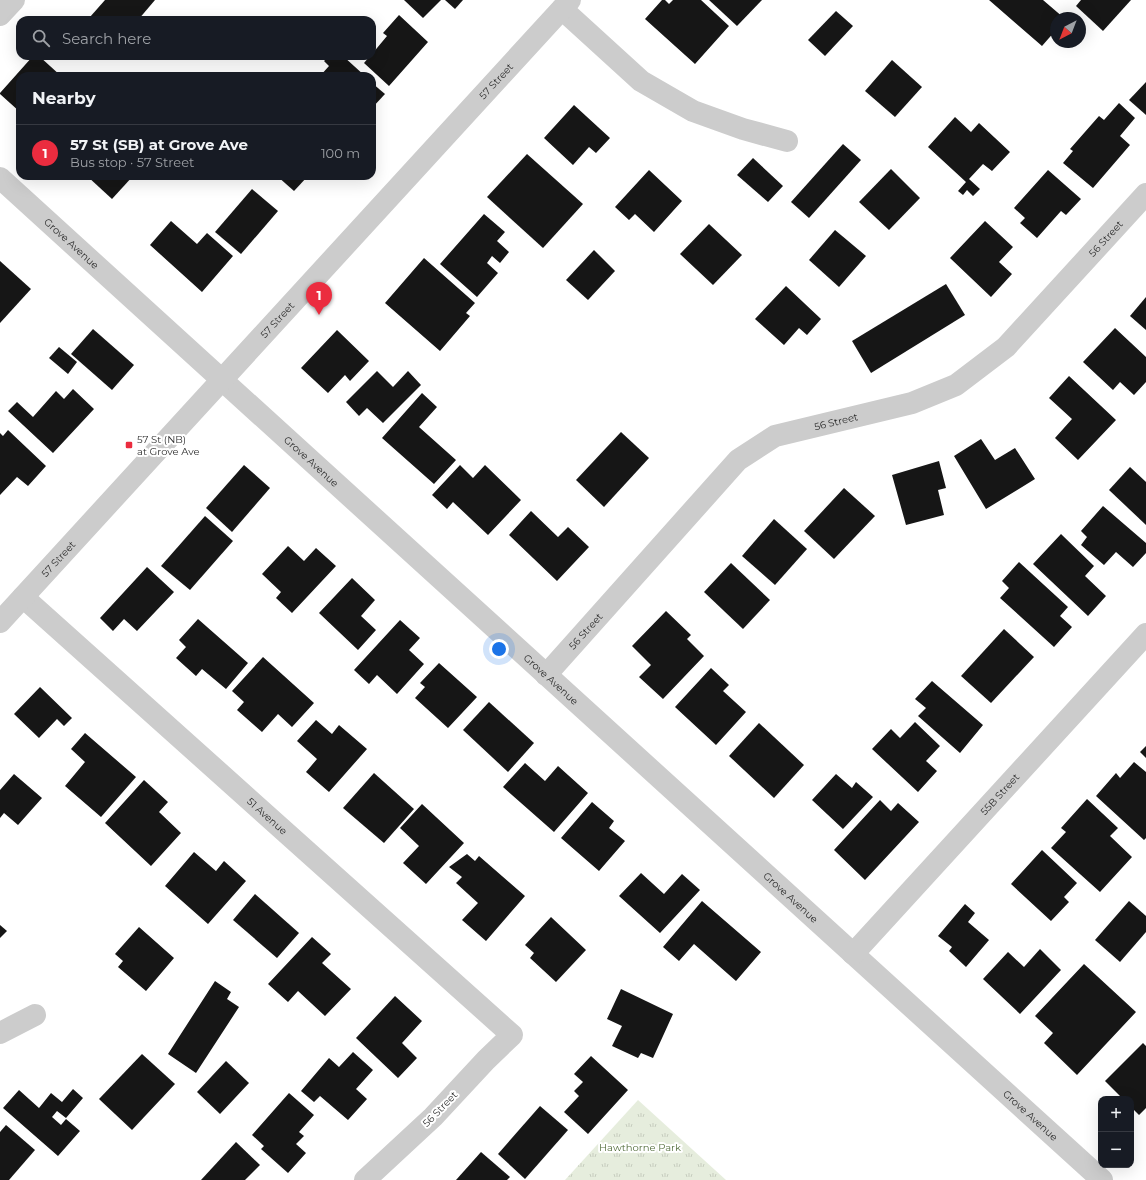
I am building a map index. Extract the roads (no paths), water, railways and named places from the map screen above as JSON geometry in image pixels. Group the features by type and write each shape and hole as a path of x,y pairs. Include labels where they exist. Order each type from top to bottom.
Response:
{"street":[{"path":"0,15 14,0"},
{"path":"566,4 642,81 648,85 693,111 743,130 787,140"},
{"name":"57 Street","path":"0,622 566,4"},
{"name":"Grove Avenue","path":"0,178 1102,1180"},
{"name":"56 Street","path":"546,675 738,460 775,436 912,403 956,385 1006,347 1146,194"},
{"name":"51 Avenue","path":"23,597 512,1035"},
{"name":"55B Street","path":"853,954 1146,634"},
{"path":"0,1033 35,1015"},
{"name":"56 Street","path":"365,1180 433,1117 486,1060 512,1035"}],"place":[{"name":"57 St (SB) at Grove Ave","path":"319,315"},
{"name":"57 St (NB) at Grove Ave","path":"129,445"}],"park label":[{"name":"Hawthorne Park","path":"640,1147"}]}
